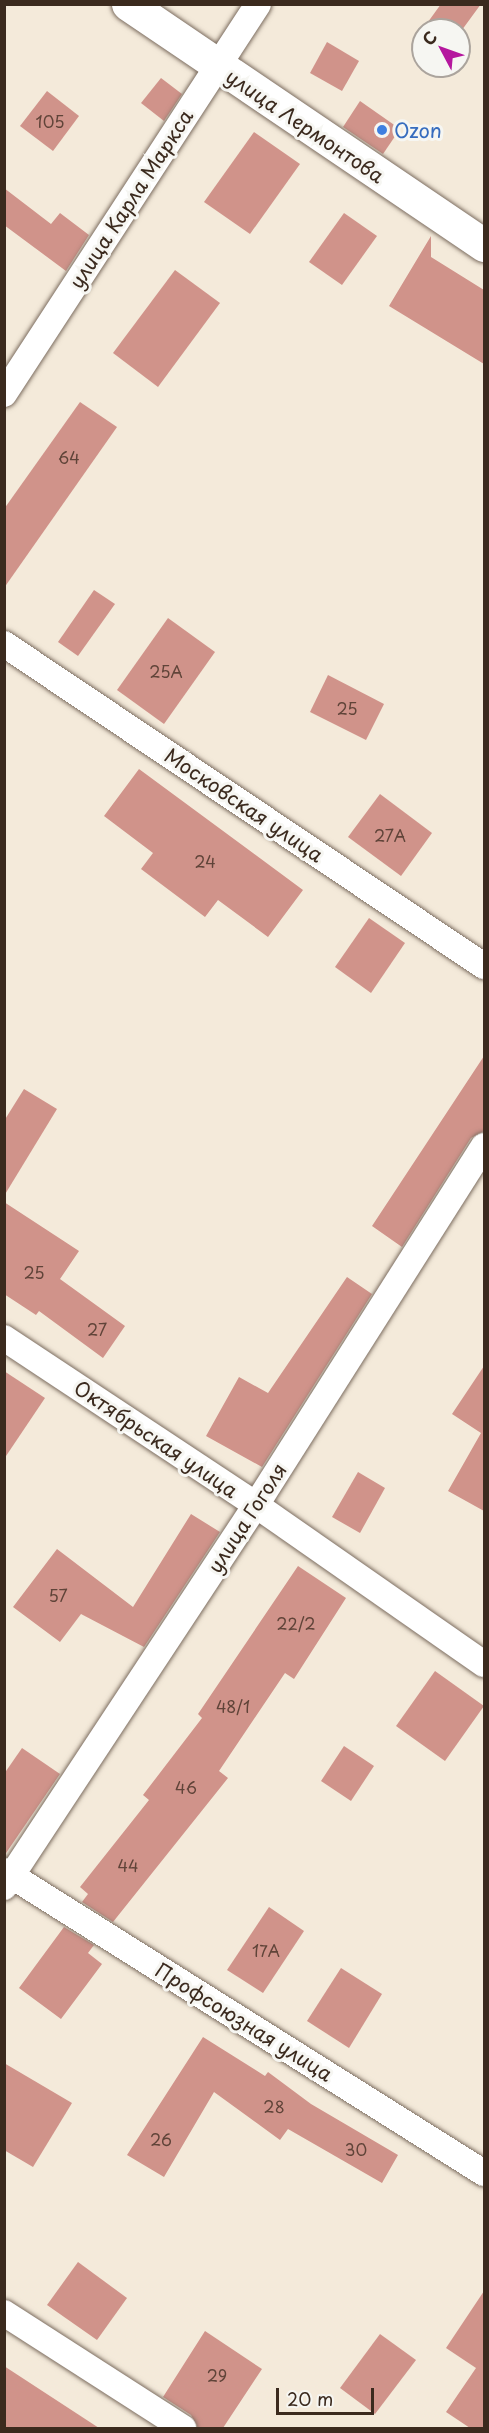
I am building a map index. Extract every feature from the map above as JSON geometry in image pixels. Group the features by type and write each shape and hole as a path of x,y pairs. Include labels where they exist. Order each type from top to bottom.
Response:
{"street":[{"name":"улица Лермонтова","path":"128,4 484,245"},
{"name":"улица Карла Маркса","path":"4,394 258,4"},
{"name":"Московская улица","path":"4,644 484,966"},
{"name":"улица Гоголя","path":"7,1878 256,1505 484,1146"},
{"name":"Октябрьская улица","path":"4,1338 256,1505 484,1664"},
{"name":"Профсоюзная улица","path":"7,1878 484,2173"},
{"path":"4,2313 183,2428"}],"building":[{"path":"441,4 481,4 471,18 431,18"},
{"path":"327,42 359,61 342,91 310,73"},
{"path":"161,78 182,94 164,121 141,103"},
{"path":"47,91 79,116 53,151 20,126"},
{"path":"360,101 400,129 383,154 343,127"},
{"path":"254,132 300,164 250,234 204,202"},
{"path":"4,188 51,224 60,213 89,235 66,271 4,225"},
{"path":"344,213 377,236 342,285 309,262"},
{"path":"431,236 431,257 484,290 484,364 389,306"},
{"path":"175,270 220,303 158,387 113,353"},
{"path":"80,402 117,427 4,588 4,509"},
{"path":"94,590 115,604 78,656 58,642"},
{"path":"168,618 215,652 164,724 117,690"},
{"path":"328,675 384,704 366,740 310,712"},
{"path":"139,769 303,890 268,937 218,900 205,917 141,869 153,853 104,816"},
{"path":"380,794 432,833 401,876 348,837"},
{"path":"369,918 405,943 371,993 335,967"},
{"path":"484,1056 484,1131 471,1138 402,1247 372,1226"},
{"path":"24,1089 57,1109 4,1196 4,1121"},
{"path":"4,1202 79,1251 60,1279 125,1326 103,1358 39,1311 36,1315 4,1294"},
{"path":"347,1277 372,1294 262,1467 206,1436 239,1377 268,1393"},
{"path":"484,1366 484,1511 448,1491 481,1433 452,1414"},
{"path":"4,1371 45,1398 4,1459"},
{"path":"358,1472 385,1488 360,1533 332,1517"},
{"path":"191,1514 220,1532 144,1647 81,1614 60,1642 13,1607 57,1549 133,1607"},
{"path":"298,1566 346,1598 294,1679 285,1673 219,1771 228,1778 113,1922 82,1902 88,1894 80,1887 149,1800 143,1795 202,1718 198,1714"},
{"path":"435,1671 484,1706 445,1761 396,1726"},
{"path":"344,1746 374,1766 351,1801 321,1781"},
{"path":"22,1748 60,1774 4,1856 4,1774"},
{"path":"269,1907 304,1931 263,1993 227,1970"},
{"path":"64,1927 94,1945 88,1953 102,1964 61,2019 19,1988"},
{"path":"341,1968 382,1994 349,2048 307,2021"},
{"path":"203,2037 265,2076 268,2072 311,2104 398,2155 382,2183 288,2129 280,2140 214,2092 164,2177 127,2155"},
{"path":"4,2063 72,2103 33,2167 4,2150"},
{"path":"78,2262 127,2298 97,2340 47,2305"},
{"path":"484,2291 484,2428 470,2428 446,2412 476,2368 446,2348"},
{"path":"205,2331 262,2369 223,2428 198,2428 191,2415 163,2397"},
{"path":"380,2334 416,2360 375,2414 340,2388"},
{"path":"4,2366 99,2428 4,2428"}],"place":[{"name":"Ozon","path":"382,130"}]}
